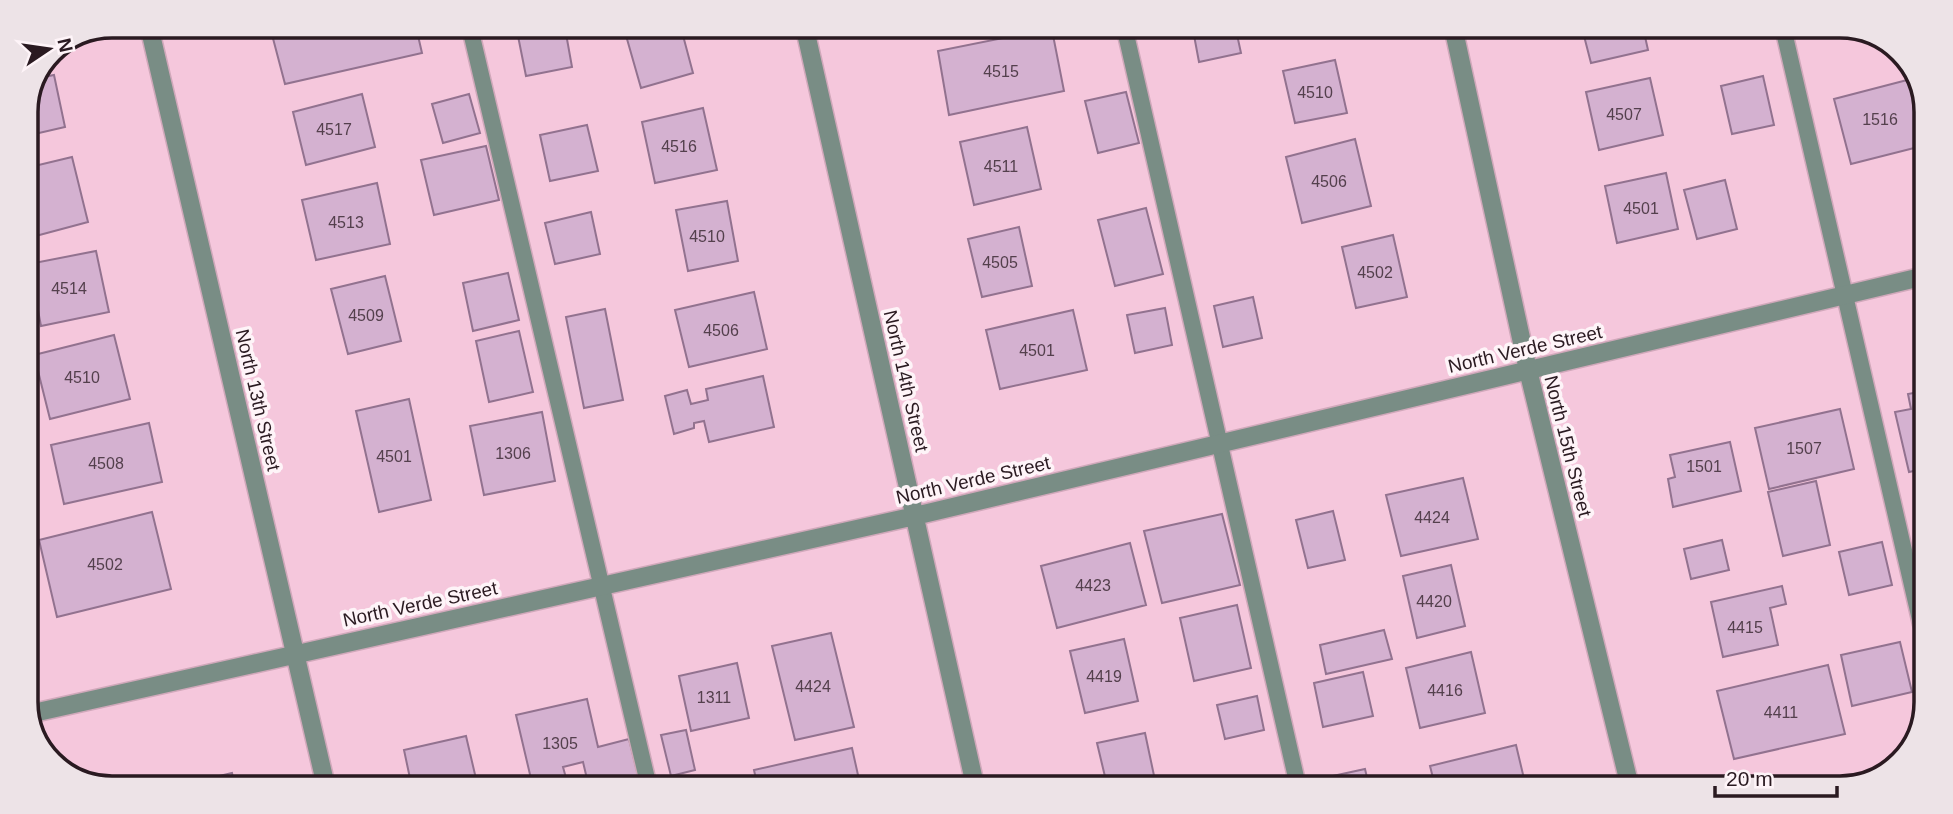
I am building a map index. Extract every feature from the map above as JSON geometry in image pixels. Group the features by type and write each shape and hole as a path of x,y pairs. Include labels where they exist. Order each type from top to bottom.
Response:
{"street":[{"name":"North 13th Street","path":"152,39 324,776"},
{"name":"North 14th Street","path":"806,39 973,776"},
{"name":"North 15th Street","path":"1456,39 1528,370 1627,776"},
{"name":"North Verde Street","path":"40,712 915,516 1914,279"}],"lane":[{"path":"473,39 646,776"},
{"path":"1127,39 1296,776"},
{"path":"1786,39 1843,295 1914,591"}],"building":[{"path":"273,39 419,39 422,53 285,84"},
{"path":"519,39 567,39 572,67 526,76"},
{"path":"627,39 684,39 693,73 641,88"},
{"path":"998,39 1054,39 1064,91 949,115 938,51"},
{"path":"1195,39 1238,39 1241,53 1199,62"},
{"path":"1585,39 1646,39 1648,50 1591,63"},
{"path":"1335,60 1347,113 1295,123 1283,71"},
{"path":"1763,76 1774,125 1732,134 1721,86"},
{"path":"1650,78 1663,135 1599,150 1586,92"},
{"path":"1907,80 1914,107 1914,148 1851,164 1834,99"},
{"path":"44,84 56,84 65,127 39,133"},
{"path":"1126,92 1139,143 1098,153 1085,101"},
{"path":"362,94 375,147 306,165 293,112"},
{"path":"469,94 480,133 443,143 432,104"},
{"path":"703,108 717,170 655,183 642,122"},
{"path":"587,125 598,171 550,181 540,135"},
{"path":"1027,127 1041,189 974,205 960,142"},
{"path":"1355,139 1371,206 1302,223 1286,157"},
{"path":"486,146 499,200 434,215 421,160"},
{"path":"72,157 88,222 39,235 39,165"},
{"path":"1666,173 1678,229 1617,243 1605,186"},
{"path":"1725,180 1737,229 1697,239 1684,190"},
{"path":"377,183 390,244 316,260 302,200"},
{"path":"727,201 738,261 688,271 676,210"},
{"path":"1146,208 1163,274 1115,286 1098,220"},
{"path":"591,212 600,254 555,264 545,223"},
{"path":"1019,227 1032,286 982,297 968,239"},
{"path":"1393,235 1407,297 1356,308 1342,247"},
{"path":"96,251 109,312 41,326 39,262"},
{"path":"508,273 519,320 473,331 463,283"},
{"path":"385,276 401,341 348,354 331,289"},
{"path":"754,292 767,349 689,367 675,310"},
{"path":"1253,297 1262,338 1223,347 1214,306"},
{"path":"1165,308 1172,345 1135,353 1127,315"},
{"path":"605,309 623,400 584,408 566,317"},
{"path":"1073,310 1087,370 1000,389 986,330"},
{"path":"519,331 533,392 489,402 476,341"},
{"path":"114,335 130,399 50,419 39,375 39,354"},
{"path":"763,376 774,427 709,442 704,421 694,423 694,428 674,434 665,396 687,390 691,404 708,400 706,389"},
{"path":"1914,393 1914,471 1909,472 1895,412 1911,409 1908,394"},
{"path":"409,399 431,500 379,512 356,411"},
{"path":"1840,409 1854,469 1769,489 1755,428"},
{"path":"542,412 555,481 484,495 470,426"},
{"path":"149,423 162,482 64,504 51,445"},
{"path":"1730,442 1741,491 1673,507 1668,479 1675,477 1670,455"},
{"path":"1463,478 1478,539 1401,556 1386,495"},
{"path":"1816,481 1830,545 1783,556 1768,492"},
{"path":"1333,511 1345,560 1308,568 1296,520"},
{"path":"152,512 171,589 57,617 39,540"},
{"path":"1222,514 1240,585 1162,603 1144,531"},
{"path":"1722,540 1729,570 1691,579 1684,549"},
{"path":"1882,542 1892,585 1849,595 1839,552"},
{"path":"1130,543 1146,605 1057,628 1041,566"},
{"path":"1451,565 1465,626 1417,638 1403,576"},
{"path":"1782,586 1786,604 1770,608 1778,645 1723,657 1711,602"},
{"path":"1237,605 1251,668 1194,681 1180,618"},
{"path":"1384,630 1392,659 1326,674 1320,645"},
{"path":"831,633 854,727 795,740 772,646"},
{"path":"1124,639 1138,701 1085,713 1070,651"},
{"path":"1900,642 1912,692 1852,706 1841,655"},
{"path":"1471,652 1485,713 1420,728 1406,668"},
{"path":"737,663 749,718 691,731 679,676"},
{"path":"1828,665 1845,734 1734,759 1717,691"},
{"path":"1363,672 1373,716 1323,727 1314,683"},
{"path":"1257,696 1264,730 1225,739 1217,705"},
{"path":"587,699 598,747 629,739 638,776 586,776 583,762 563,767 565,776 530,776 516,715"},
{"path":"686,730 695,770 671,776 661,735"},
{"path":"1145,733 1154,776 1105,776 1097,743"},
{"path":"466,736 475,776 410,776 404,750"},
{"path":"1516,745 1523,776 1432,776 1430,766"},
{"path":"852,748 858,776 755,776 754,770"},
{"path":"1365,769 1367,776 1333,776"}]}
